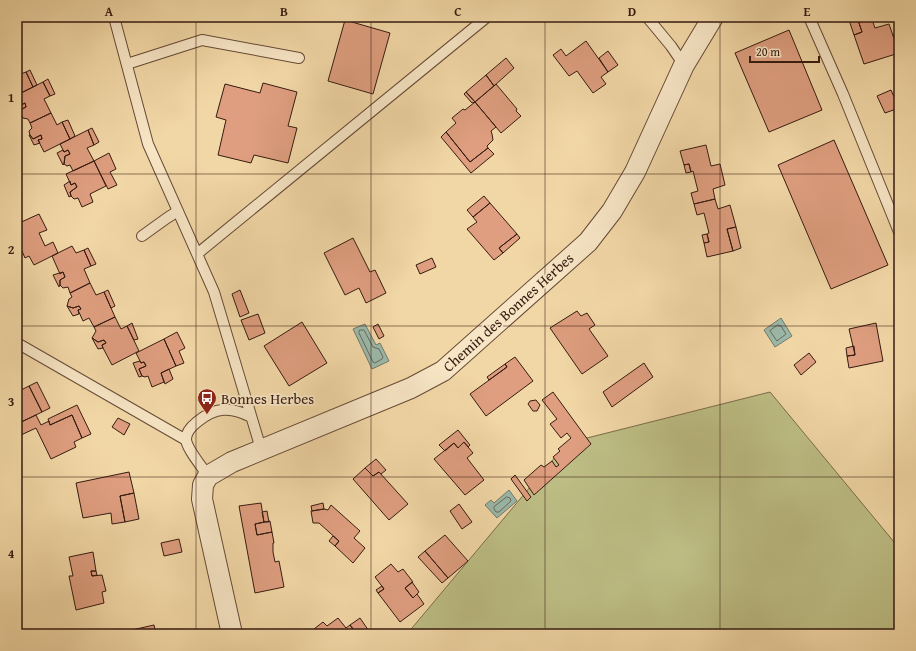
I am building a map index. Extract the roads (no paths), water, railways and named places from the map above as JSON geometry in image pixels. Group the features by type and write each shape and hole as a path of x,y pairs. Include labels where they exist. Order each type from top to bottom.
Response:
{"street":[{"name":"Chemin des Bonnes Herbes","path":"208,476 232,462 261,449 411,388 443,371 588,242 612,211 634,172 684,64 713,17"},
{"path":"208,476 203,485 202,499 232,634"}],"lane":[{"path":"112,17 127,64 148,144 214,292 261,449"},
{"path":"197,254 487,17"},
{"path":"646,17 671,46 684,64"},
{"path":"809,17 843,94 899,232"},
{"path":"127,64 202,40 299,58"},
{"path":"142,236 178,211"},
{"path":"17,343 186,440"},
{"path":"208,476 188,446 186,440 189,430 207,414 216,411 239,411 251,417"}],"water":[{"path":"781,318 792,336 775,347 764,330"},
{"path":"365,324 376,345 380,343 389,361 372,369 353,329"},
{"path":"509,490 517,501 497,518 485,505 491,500 494,503"}],"place":[{"name":"Bonnes Herbes","path":"207,415"}]}
